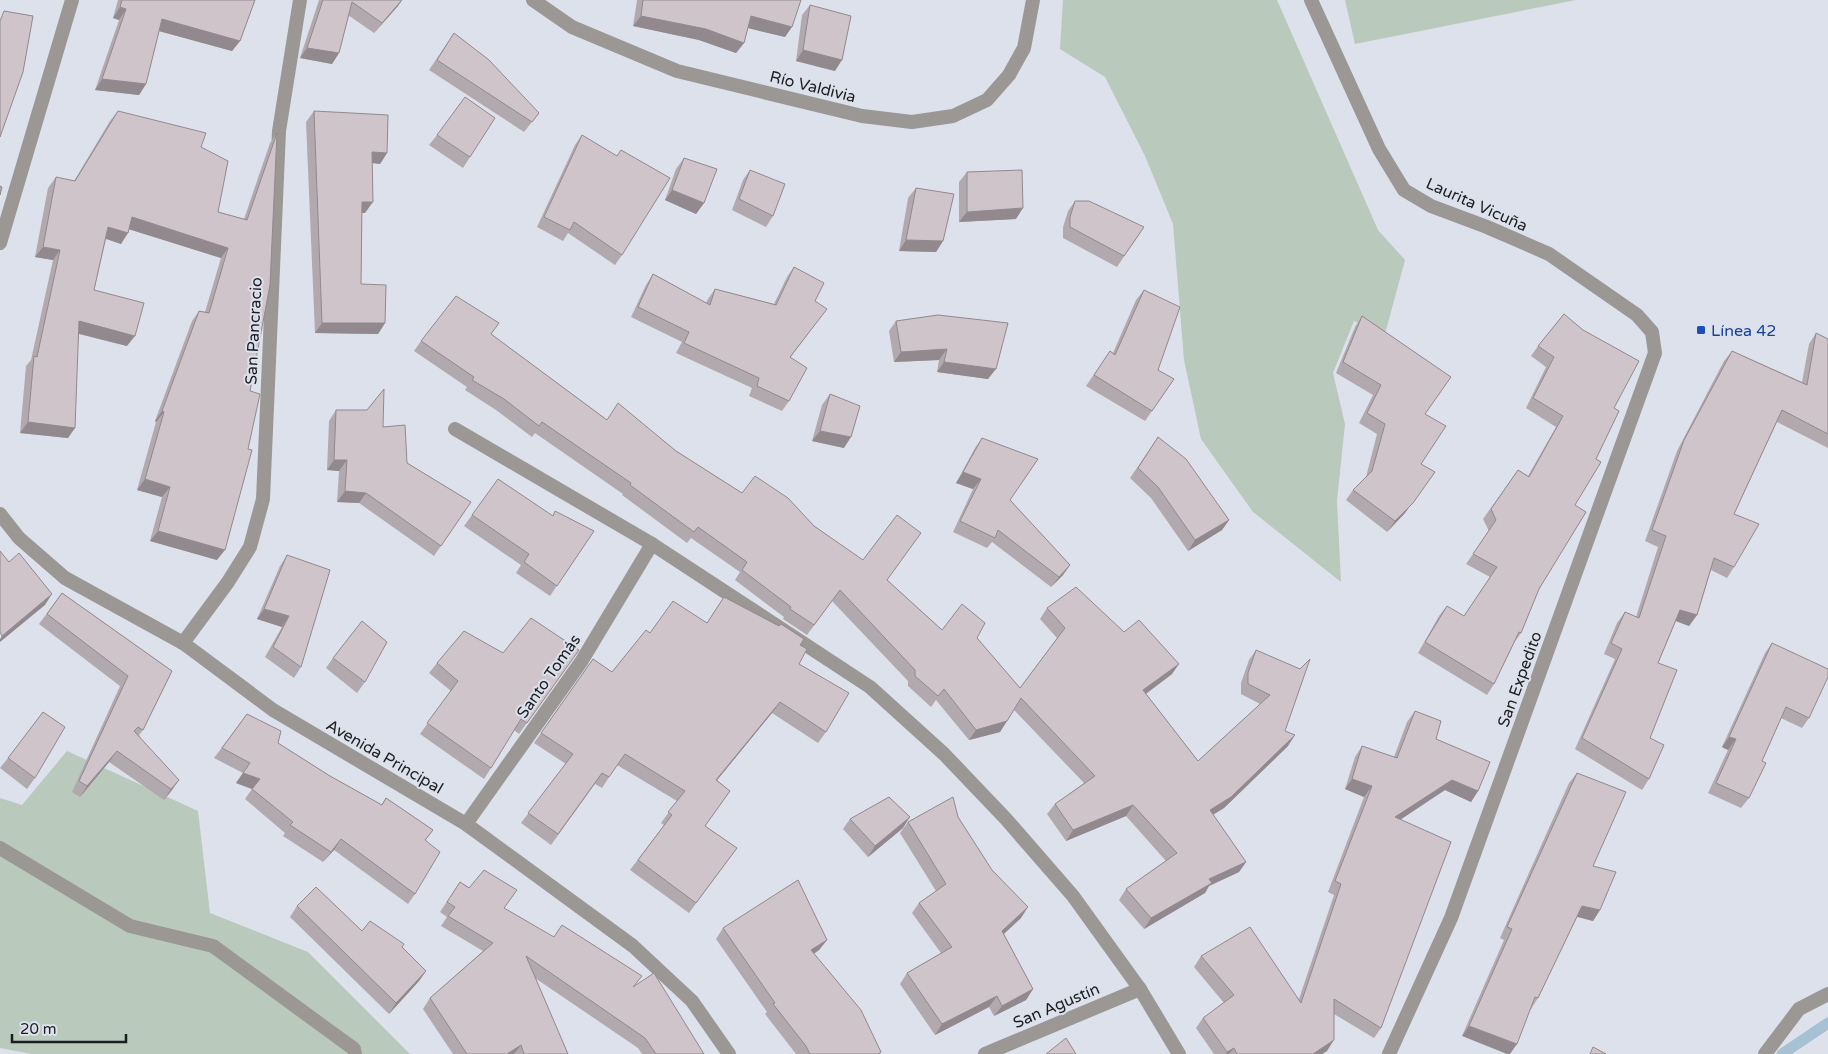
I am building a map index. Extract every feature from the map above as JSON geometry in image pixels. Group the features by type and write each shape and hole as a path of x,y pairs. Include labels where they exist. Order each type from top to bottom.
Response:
{"street":[{"path":"0,243 72,0"},
{"name":"San Pancracio","path":"182,643 228,582 250,547 263,499 280,130 300,0"},
{"name":"Río Valdivia","path":"533,0 572,27 677,71 862,116 912,122 953,116 987,100 1009,75 1024,48 1033,0"},
{"name":"Laurita Vicuña","path":"1311,0 1379,149 1404,190 1431,206 1550,254 1637,315"},
{"name":"San Expedito","path":"1389,1054 1452,918 1655,353 1652,332 1637,315"},
{"path":"455,429 652,544 870,687 924,736 1006,819 1073,896 1140,989 1179,1054"},
{"name":"Avenida Principal","path":"0,514 19,538 65,578 182,643 273,710 466,824 633,946 692,1001 729,1054"},
{"name":"Santo Tomás","path":"466,824 581,662 652,544"},
{"path":"0,848 130,926 213,946 354,1049 355,1054"},
{"name":"San Agustín","path":"985,1054 1140,989"},
{"path":"1765,1054 1799,1009 1828,994"}],"green space":[{"path":"1063,0 1277,0 1378,230 1405,260 1385,334 1354,321 1333,373 1345,424 1337,501 1341,582 1253,512 1201,439 1184,360 1173,224 1145,156 1105,77 1060,49"},
{"path":"1345,0 1576,0 1355,44"},
{"path":"67,751 198,811 210,913 308,952 410,1054 32,1054 0,1048 0,798 22,805"}],"building":[{"path":"122,0 255,0 240,41 162,19 146,84 102,79 126,9 120,7"},
{"path":"323,0 402,0 382,23 352,2 339,53 307,48"},
{"path":"643,0 801,0 792,27 751,16 744,43 706,29 641,16"},
{"path":"810,5 851,16 842,60 803,50"},
{"path":"4,11 33,16 23,72 0,137 0,21"},
{"path":"454,33 489,60 539,113 532,122 437,60"},
{"path":"465,97 495,118 470,157 437,135"},
{"path":"118,111 206,133 201,147 228,161 218,212 247,220 277,133 270,285 250,391 260,394 248,449 252,450 225,550 158,531 170,487 145,479 164,412 162,411 199,311 209,313 228,248 132,217 128,233 108,227 94,290 144,303 135,336 79,321 75,428 28,422 34,356 37,357 60,250 43,247 56,177 75,181"},
{"path":"314,111 388,115 387,153 372,152 373,202 362,202 361,284 386,285 385,323 322,323"},
{"path":"582,135 617,156 621,150 670,178 622,255 574,222 570,230 544,217"},
{"path":"684,158 717,169 704,203 672,190"},
{"path":"750,170 785,184 773,216 739,199"},
{"path":"1022,170 1023,208 967,212 967,172"},
{"path":"916,188 954,194 943,241 906,240"},
{"path":"1075,201 1089,201 1144,227 1124,256 1070,227 1070,217"},
{"path":"794,267 824,283 815,301 827,309 790,357 807,368 789,401 757,386 759,378 684,343 689,332 638,307 653,274 710,305 715,289 776,305"},
{"path":"1144,290 1180,307 1158,370 1174,379 1152,411 1094,375 1110,351 1115,355"},
{"path":"456,296 499,323 491,334 607,420 618,403 676,451 742,493 755,476 788,498 814,526 863,560 897,515 921,533 887,580 942,630 962,604 985,623 977,638 1020,688 1065,628 1047,608 1076,587 1124,632 1139,620 1179,664 1143,690 1198,761 1270,695 1248,684 1248,673 1256,650 1300,669 1310,659 1285,731 1295,735 1231,797 1210,810 1246,862 1209,879 1212,883 1151,918 1126,889 1177,853 1133,805 1073,830 1055,804 1095,776 1021,698 1007,721 976,730 944,689 938,696 915,676 915,670 840,590 814,625 790,609 791,607 742,570 747,562 698,527 694,532 630,485 631,483 542,422 539,426 504,399 472,380 474,377 421,341"},
{"path":"1564,314 1583,330 1639,361 1614,408 1619,411 1596,459 1601,462 1575,505 1586,512 1539,589 1521,633 1519,632 1494,684 1425,642 1447,606 1464,616 1497,567 1473,554 1496,520 1491,509 1518,470 1529,477 1563,416 1533,398 1554,357 1538,346"},
{"path":"938,315 1008,323 996,369 944,362 947,349 901,352 896,321"},
{"path":"1362,316 1451,377 1425,414 1446,426 1421,464 1435,472 1413,503 1395,521 1353,490 1372,471 1385,424 1367,413 1381,385 1343,362"},
{"path":"1816,333 1828,339 1828,434 1782,410 1734,514 1759,524 1734,567 1714,558 1697,615 1680,610 1658,663 1677,670 1650,738 1664,745 1649,779 1582,738 1622,649 1611,643 1625,612 1639,618 1666,536 1652,530 1684,440 1732,351 1807,385"},
{"path":"384,389 383,427 405,425 407,463 471,502 441,546 366,493 345,491 347,460 334,460 336,410 367,410"},
{"path":"830,394 860,406 851,437 820,431"},
{"path":"1158,437 1186,459 1229,520 1195,540 1158,487 1138,468"},
{"path":"982,438 1038,459 1010,500 1070,565 1059,577 998,530 995,538 960,521 981,479 963,472"},
{"path":"498,479 553,516 555,511 594,531 557,586 524,562 529,554 472,515"},
{"path":"0,551 9,562 19,553 52,594 2,636 0,632"},
{"path":"287,555 330,570 301,667 273,647 289,616 264,609"},
{"path":"62,593 172,671 143,730 138,727 134,731 179,780 171,789 117,751 87,786 79,781 128,676 47,614"},
{"path":"724,597 779,626 781,624 804,639 800,645 807,649 799,664 849,693 826,732 780,702 716,780 730,791 705,826 737,848 696,903 638,860 672,815 668,812 685,791 625,754 609,777 602,773 558,834 528,813 573,754 541,733 593,659 612,672 646,630 650,633 673,601 707,623"},
{"path":"531,618 579,650 527,723 521,719 491,768 427,723 458,681 437,663 464,631 503,653"},
{"path":"362,621 387,642 365,682 333,658"},
{"path":"1772,643 1828,669 1828,677 1809,718 1786,707 1762,761 1766,763 1749,798 1716,783 1736,739 1729,737"},
{"path":"1415,711 1441,721 1436,739 1490,762 1478,791 1452,780 1395,817 1451,842 1381,1028 1334,999 1334,1040 1313,1054 1237,1054 1234,1048 1227,1052 1203,1018 1234,995 1201,956 1250,927 1301,1003 1341,884 1335,881 1372,786 1352,779 1362,746 1397,758"},
{"path":"43,712 65,727 35,778 8,758"},
{"path":"247,714 281,731 278,743 330,776 382,805 386,798 433,830 425,840 440,852 415,894 341,839 331,852 290,825 293,822 252,789 260,779 243,773 250,763 222,748"},
{"path":"1577,773 1626,792 1593,866 1616,872 1600,910 1582,906 1538,998 1535,997 1517,1044 1469,1026 1512,929 1507,927"},
{"path":"889,797 910,817 875,846 850,819"},
{"path":"953,797 958,817 992,870 1028,907 1002,931 1033,989 1002,1006 997,996 942,1024 907,973 952,947 919,903 946,884 908,822"},
{"path":"484,870 517,890 504,908 554,937 562,925 642,976 633,987 654,973 704,1054 656,1054 645,1038 526,956 568,1054 524,1054 521,1045 507,1054 467,1054 430,998 493,943 448,916 455,907 447,902 460,882 469,888"},
{"path":"798,880 827,940 811,950 861,1010 881,1052 878,1054 810,1054 806,1046 773,1004 775,1003 723,928"},
{"path":"316,887 362,931 370,921 404,944 402,947 426,971 396,1003 297,906"},
{"path":"1066,1038 1076,1054 1046,1054"},
{"path":"1593,1047 1606,1054 1590,1054"}],"waterway":[{"path":"1782,1054 1828,1023"}],"place":[{"name":"Línea 42","path":"1701,330"}]}
